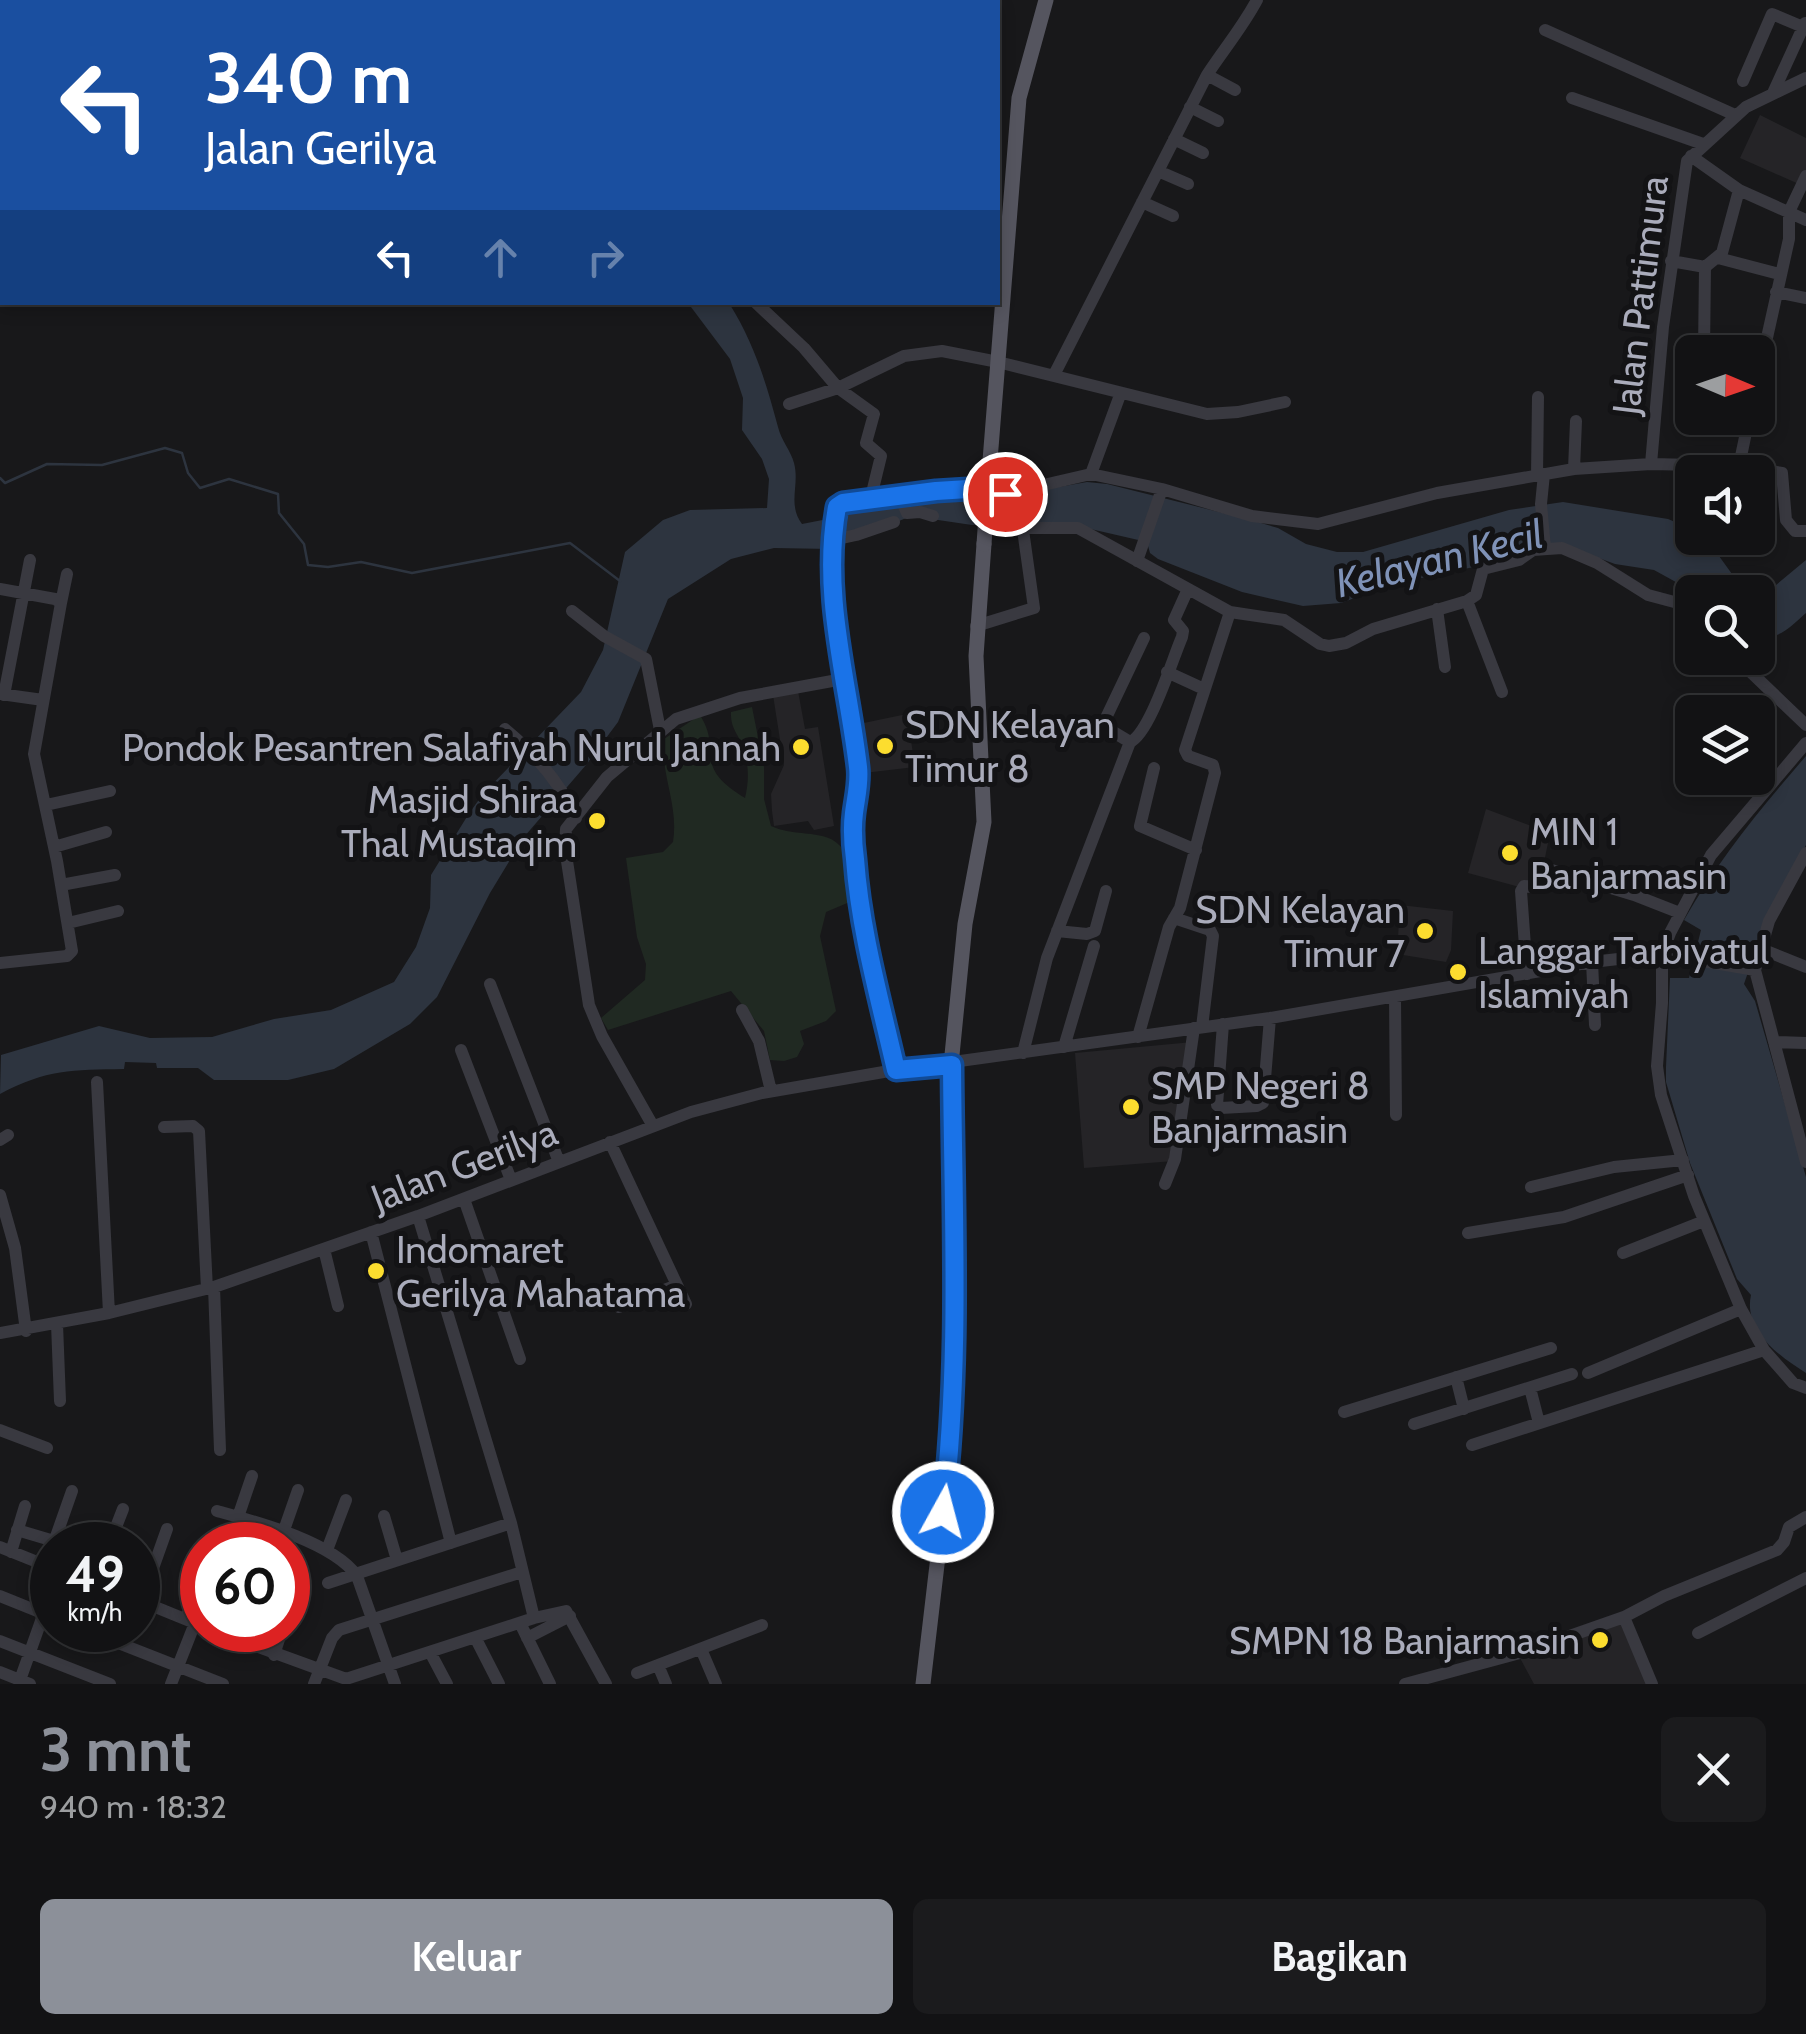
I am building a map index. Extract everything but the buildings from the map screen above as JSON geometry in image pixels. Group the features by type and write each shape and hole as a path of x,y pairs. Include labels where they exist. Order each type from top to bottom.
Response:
{"main road":[{"path":"924,1684 952,1437 952,1065 960,962 984,822 976,626 1019,98 1046,0"}],"street":[{"path":"1054,375 1207,75 1229,42 1238,36 1257,0"},
{"path":"1743,81 1772,14 1804,24 1773,93"},
{"path":"1546,30 1735,115"},
{"path":"1207,75 1235,90"},
{"name":"Jalan Pattimura","path":"1651,464 1671,261 1682,182 1690,156 1735,115 1806,78"},
{"path":"1572,98 1704,144"},
{"path":"1190,108 1218,121"},
{"path":"1174,139 1204,153"},
{"path":"1690,156 1739,190 1806,220"},
{"path":"1158,170 1188,184"},
{"path":"1767,335 1789,239 1789,212 1806,176"},
{"path":"1705,267 1718,258 1739,190"},
{"path":"1142,202 1173,216"},
{"path":"1718,258 1779,274"},
{"path":"1671,261 1705,267"},
{"path":"1704,335 1705,267"},
{"path":"1776,292 1806,298"},
{"path":"758,305 804,348 838,388 874,414 866,443 880,456 871,498"},
{"path":"788,404 838,388 913,353 942,350 1208,414 1284,402"},
{"path":"1091,474 1120,395"},
{"path":"1538,397 1545,546"},
{"path":"1574,469 1576,420"},
{"path":"896,1070 860,912 853,838 858,772 833,594 833,539 840,504 968,489 1005,494 1091,474 1252,516 1318,524 1436,493 1574,469 1675,465"},
{"path":"1775,472 1782,473 1786,520 1795,530 1806,531"},
{"path":"1139,555 1162,491"},
{"path":"900,494 907,513 933,516"},
{"path":"833,539 894,522"},
{"path":"976,626 1035,606 1025,528 1078,528 1139,555 1230,612 1284,620 1329,646 1467,601 1476,596 1483,570 1510,563 1545,546 1586,558 1648,595 1675,602"},
{"path":"30,560 2,694 43,700"},
{"path":"0,962 67,956 72,951 34,754 67,574"},
{"path":"0,589 54,598 62,603"},
{"path":"1024,1053 1034,1002 1057,931 1130,742 1138,738 1182,638 1183,632 1174,622 1188,589"},
{"path":"1467,601 1502,692"},
{"path":"1437,609 1445,667"},
{"path":"572,611 648,664 660,730"},
{"path":"1138,1037 1196,850 1214,768 1188,756 1185,750 1230,612"},
{"path":"1130,742 1105,727 1104,722 1144,638"},
{"path":"1167,672 1204,690"},
{"path":"1754,675 1806,725"},
{"path":"653,1126 602,1036 589,1005 565,848 566,829 618,765 686,714 740,698 843,679"},
{"path":"505,729 531,752 576,818"},
{"path":"1806,744 1711,855 1680,913 1667,954 1658,1084 1704,1221 1741,1309 1764,1350 1793,1383 1806,1388"},
{"path":"1154,768 1140,826 1196,850"},
{"path":"46,805 110,791"},
{"path":"54,847 106,832"},
{"path":"1805,855 1777,904 1748,969 1802,1133 1806,1162"},
{"path":"1527,974 1521,891 1524,886 1536,888 1545,868 1680,913"},
{"path":"61,885 115,875"},
{"path":"1057,931 1094,931 1106,891"},
{"path":"68,923 118,911"},
{"path":"1165,1184 1175,1159 1213,936 1210,930 1174,918"},
{"path":"1064,1047 1094,946"},
{"path":"1759,948 1806,966"},
{"name":"Jalan Gerilya","path":"0,1333 26,1331 211,1288 418,1216 653,1126 771,1091 1270,1018 1592,962 1667,954 1748,969"},
{"path":"1592,962 1595,1025"},
{"path":"490,984 558,1162"},
{"path":"1394,997 1396,1115"},
{"path":"742,1010 760,1041 771,1091"},
{"path":"1223,1024 1217,1105 1257,1106 1263,1102 1266,1088 1270,1018"},
{"path":"1769,1032 1806,1043"},
{"path":"462,1050 511,1180"},
{"path":"97,1082 109,1313"},
{"path":"164,1127 193,1126 199,1131 220,1450"},
{"path":"610,1142 686,1304"},
{"path":"1531,1187 1614,1166 1683,1160"},
{"path":"1468,1233 1564,1216 1639,1194 1688,1174"},
{"path":"0,1195 20,1272 26,1331"},
{"path":"464,1199 520,1358"},
{"path":"418,1216 511,1523 528,1627 550,1684"},
{"path":"1623,1253 1704,1221"},
{"path":"371,1232 451,1543"},
{"path":"324,1249 338,1306"},
{"path":"619,1307 677,1285"},
{"path":"1588,1372 1741,1309"},
{"path":"56,1324 60,1402"},
{"path":"1344,1412 1551,1348"},
{"path":"1472,1446 1764,1350"},
{"path":"1414,1424 1572,1374"},
{"path":"1456,1377 1464,1408"},
{"path":"1530,1388 1539,1424"},
{"path":"0,1430 47,1448"},
{"path":"238,1517 252,1476"},
{"path":"287,1522 298,1490"},
{"path":"61,1522 72,1491"},
{"path":"327,1550 346,1500"},
{"path":"25,1506 5,1550 30,1560"},
{"path":"118,1522 123,1509"},
{"path":"216,1510 252,1522"},
{"path":"384,1516 397,1560"},
{"path":"1405,1684 1527,1650 1624,1617 1664,1596 1777,1550 1789,1526 1806,1516"},
{"path":"328,1583 511,1523"},
{"path":"160,1547 167,1529"},
{"path":"17,1530 30,1535"},
{"path":"310,1543 346,1562 357,1576 395,1684"},
{"path":"316,1677 338,1630 522,1572"},
{"path":"1698,1633 1806,1578"},
{"path":"0,1596 30,1608"},
{"path":"528,1627 565,1611 606,1684"},
{"path":"268,1652 316,1677 347,1682 476,1638 570,1616"},
{"path":"1624,1617 1652,1684"},
{"path":"637,1673 762,1625"},
{"path":"476,1638 499,1684"},
{"path":"0,1641 110,1684"},
{"path":"701,1649 716,1684"},
{"path":"142,1652 223,1684"},
{"path":"171,1684 183,1652"},
{"path":"430,1652 447,1684"},
{"path":"0,1672 25,1682 29,1653"},
{"path":"658,1665 666,1684"}],"shaded area":[{"path":"1760,115 1806,138 1806,174 1801,185 1740,158"},
{"name":"Pondok Pesantren Salafiyah Nurul Jannah","path":"798,691 805,729 818,727 834,826 814,830 808,821 774,826 772,811 771,794 784,765 773,695"},
{"path":"752,707 771,826 830,838 845,854 853,884 852,901 826,912 820,936 836,1011 826,1021 800,1031 804,1044 797,1057 784,1061 770,1060 764,1031 731,991 608,1030 601,1018 645,980 646,964 637,937 626,858 663,852 673,842 674,815 664,739 700,715 707,728 713,767 728,786 745,798 747,762 731,712"},
{"name":"SDN Kelayan Timur 8","path":"907,714 915,767 864,773 854,725"},
{"name":"MIN 1 Banjarmasin","path":"1486,809 1550,833 1538,892 1468,873"},
{"name":"SDN Kelayan Timur 7","path":"1400,905 1453,911 1451,950 1446,962 1397,954"},
{"name":"SMP Negeri 8 Banjarmasin","path":"1193,1042 1174,1161 1084,1168 1075,1053"},
{"name":"SMPN 18 Banjarmasin","path":"1622,1623 1647,1684 1534,1684 1520,1658"}],"water":[{"name":"Kelayan Kecil","path":"690,305 730,305 746,333 779,432 794,463 794,502 802,524 848,515 874,499 937,494 1001,497 1087,482 1251,520 1278,528 1306,544 1337,552 1363,552 1509,510 1563,502 1675,522 1675,555 1718,555 1733,575 1675,575 1675,582 1654,570 1615,564 1569,547 1393,584 1341,603 1303,606 1242,592 1158,559 1150,553 1147,542 1082,527 972,525 911,516 863,536 840,540 831,549 774,548 731,559 668,599 618,722 524,837 490,893 437,997 410,1024 334,1069 288,1080 214,1080 198,1068 157,1068 156,1063 125,1062 124,1069 46,1075 0,1094 1,1055 99,1026 150,1038 212,1037 274,1019 331,1010 394,982 416,947 430,908 431,875 468,815 483,794 581,692 603,650 625,552 663,520 690,510 767,508 769,479 762,459 742,430 743,398 730,359"},
{"path":"1806,560 1806,613 1775,636 1775,586"},
{"path":"1806,756 1806,845 1756,949 1744,984 1755,1001 1806,1177 1806,1373 1775,1351 1758,1331 1750,1308 1751,1295 1737,1279 1690,1163 1666,1082 1670,978 1689,978 1701,930 1684,920 1711,876"}],"waterway":[{"path":"0,478 5,483 47,464 102,465 165,448 182,453 188,473 200,488 229,479 278,494 279,513 304,544 308,565 328,567 361,562 412,573 570,543 620,581"}],"place":[{"name":"SDN Kelayan Timur 8","path":"885,746"},
{"name":"Pondok Pesantren Salafiyah Nurul Jannah","path":"801,747"},
{"name":"Masjid Shiraa Thal Mustaqim","path":"597,821"},
{"name":"MIN 1 Banjarmasin","path":"1510,853"},
{"name":"SDN Kelayan Timur 7","path":"1425,931"},
{"name":"Langgar Tarbiyatul Islamiyah","path":"1458,972"},
{"name":"SMP Negeri 8 Banjarmasin","path":"1131,1107"},
{"name":"Indomaret Gerilya Mahatama","path":"376,1271"},
{"name":"SMPN 18 Banjarmasin","path":"1600,1640"}],"route":[{"path":"943,1512 952,1437 955,1359 952,1065 896,1070 874,978 855,865 853,816 858,772 835,616 833,539 837,507 843,503 898,493 968,489 1005,494"}]}
